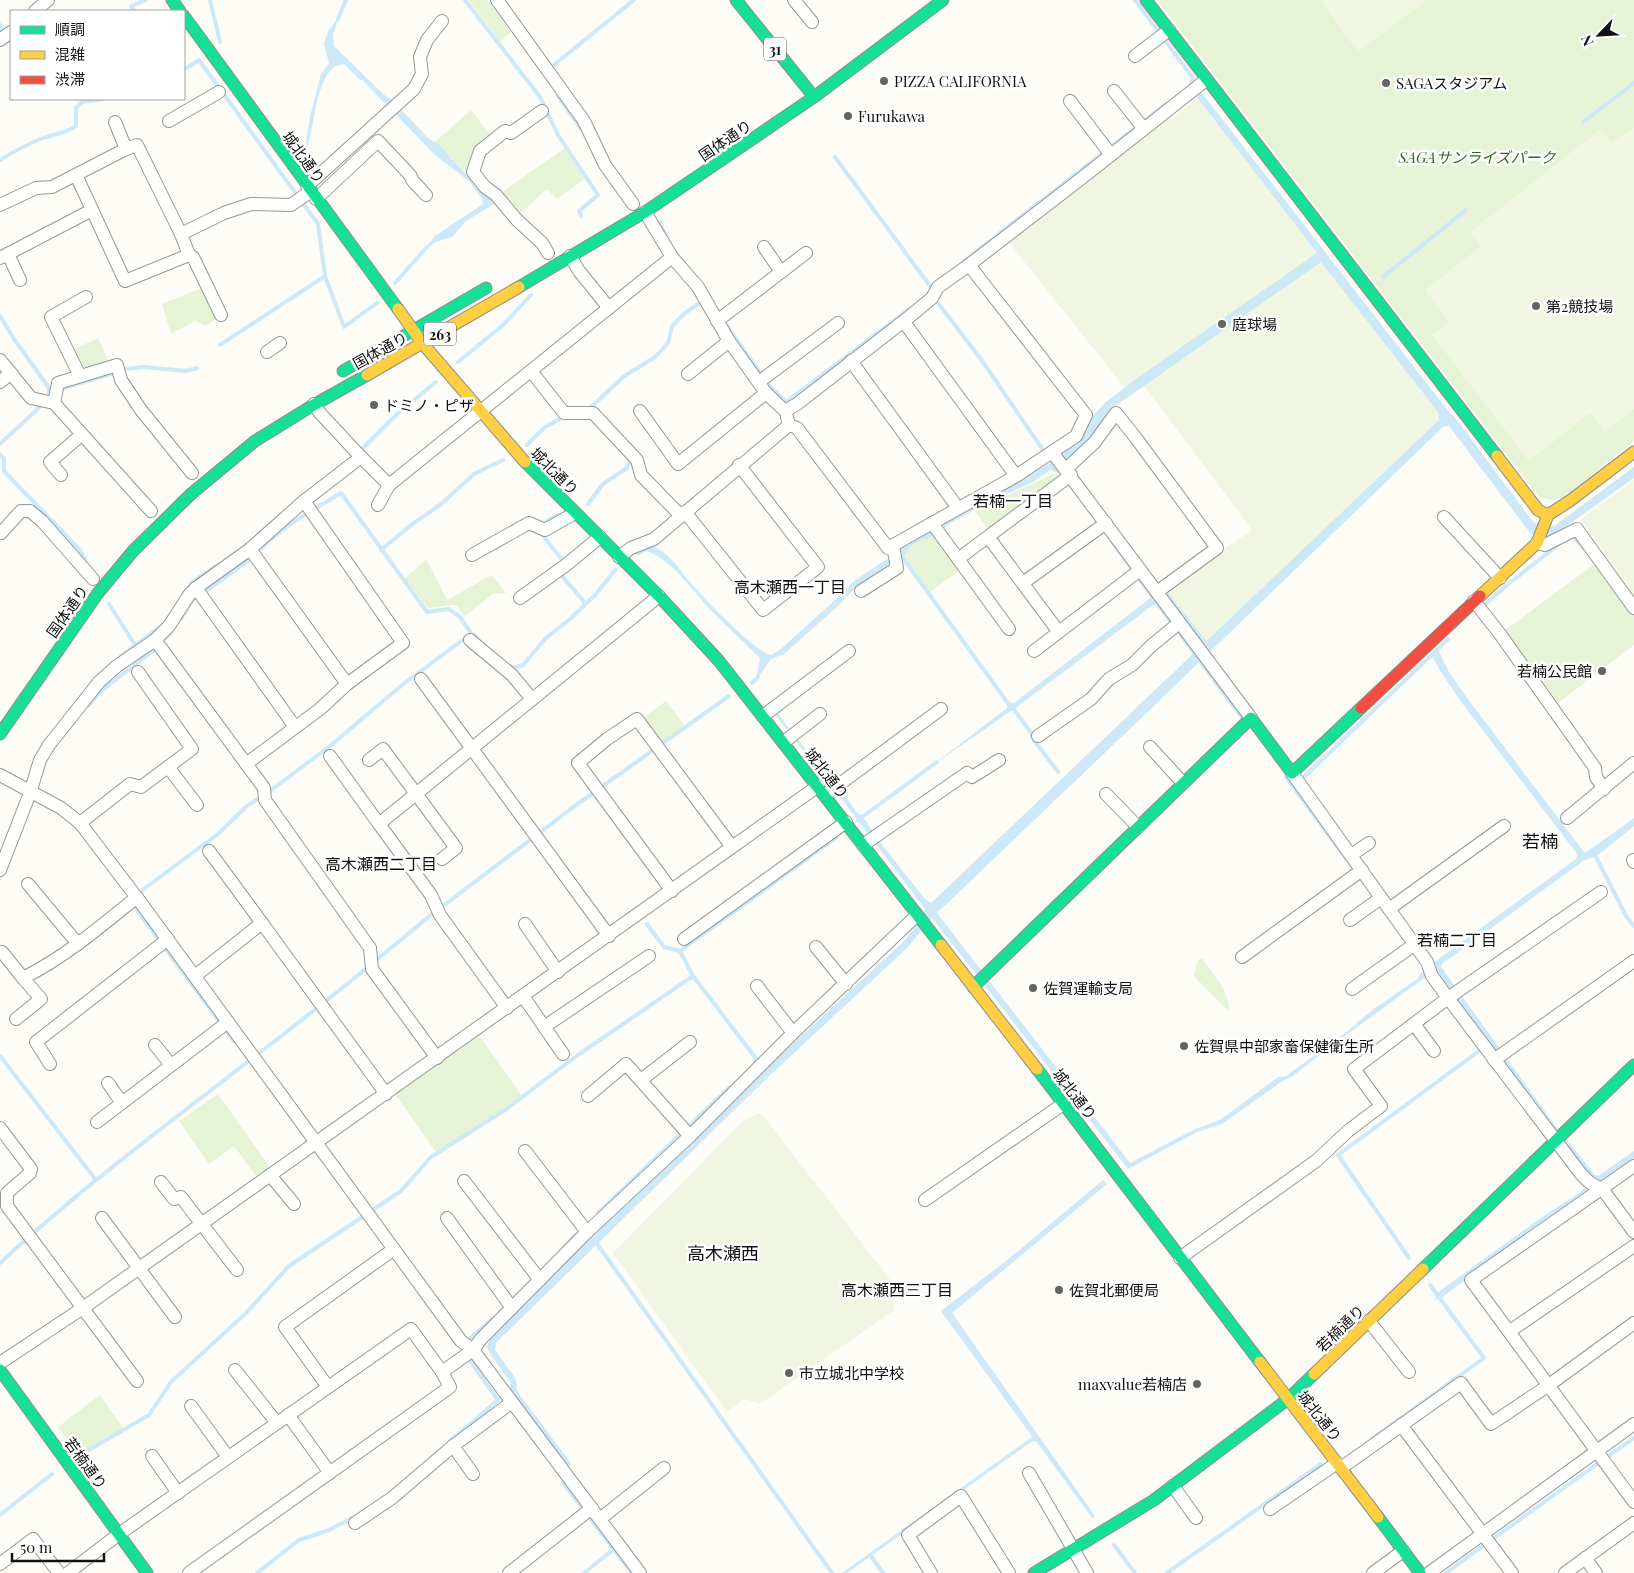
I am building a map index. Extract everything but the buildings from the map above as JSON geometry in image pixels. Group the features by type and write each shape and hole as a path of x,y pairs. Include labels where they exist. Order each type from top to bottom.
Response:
{"main road":[{"name":"国体通り","path":"0,734 98,593 133,551 191,494 255,441 314,404 422,344 645,212 814,97 943,0"},
{"path":"1146,0 1169,30 1199,85 1538,510 1548,515"},
{"name":"31","path":"739,1 814,97"},
{"name":"城北通り","path":"185,17 307,195 414,330 422,344 480,413 517,455 659,596 719,661 763,716 790,737 828,789 846,822 870,839 916,916 976,984 1063,1104 1420,1573"},
{"name":"国体通り","path":"683,172 725,146 777,108"},
{"name":"国体通り","path":"332,377 498,282"},
{"path":"976,984 1247,721 1292,773 1479,607 1500,578 1537,543 1548,515 1634,452"},
{"path":"180,483 196,470"},
{"name":"若楠通り","path":"1034,1573 1154,1500 1288,1399 1634,1065"},
{"name":"若楠通り","path":"0,1370 147,1573"}],"street":[{"path":"36,10 48,0"},
{"path":"497,0 584,121 605,165 633,204"},
{"path":"794,0 812,22"},
{"path":"307,195 414,89 422,74 420,57 427,40 442,21"},
{"path":"1135,56 1169,30"},
{"path":"785,411 797,404 904,322 932,298 938,287 969,265 1141,125 1199,85"},
{"path":"1114,91 1141,125"},
{"path":"169,121 220,92"},
{"path":"1070,101 1108,151"},
{"path":"542,111 511,133 505,131 480,151 473,172 517,220 542,243 548,253"},
{"path":"115,122 126,149"},
{"path":"181,234 224,213 251,204 291,205 378,141 426,195"},
{"path":"0,205 36,188 52,187 137,145 221,316"},
{"path":"76,175 125,280 190,255"},
{"path":"20,280 4,256 92,210"},
{"path":"645,212 672,257 721,317 729,341 785,411 790,425 797,428 888,548 895,553 897,568 861,591"},
{"path":"764,247 781,272"},
{"path":"721,317 806,253"},
{"path":"570,256 579,271 609,308"},
{"path":"378,505 389,485 672,257"},
{"path":"895,553 932,523 1016,476 1076,436 1086,416 969,265"},
{"path":"80,376 51,317 86,297"},
{"path":"904,322 1016,476"},
{"path":"640,411 678,464 764,384 838,323"},
{"path":"688,374 729,341"},
{"path":"266,352 280,343"},
{"path":"0,360 31,398 51,398"},
{"path":"851,361 958,508"},
{"path":"51,398 58,383 117,365 121,380 136,403 196,470"},
{"path":"531,371 564,413 593,413 636,460 641,475 683,514 763,610 818,567 739,465"},
{"path":"0,382 10,373"},
{"path":"51,398 81,434 152,511"},
{"path":"314,404 357,453 389,485"},
{"path":"958,560 989,538 1066,475 1094,443 1116,413 1217,548 1160,597"},
{"path":"619,557 631,548 654,539 739,465 790,425"},
{"path":"61,475 50,462 81,434"},
{"path":"1052,452 1101,526 1136,573 1160,597 1175,627 1198,648 1247,721"},
{"path":"0,870 25,790 40,760 49,745 98,682 116,666 157,644 189,595 200,592 309,508 357,453"},
{"path":"246,764 320,709 347,684 403,643 309,508"},
{"path":"1,533 21,511 30,511 42,521 93,579"},
{"path":"472,555 529,523 542,529 575,513"},
{"path":"1444,517 1500,578"},
{"path":"932,523 1009,629"},
{"path":"1023,583 1101,526"},
{"path":"1537,543 1545,545 1577,529 1634,608"},
{"path":"520,598 563,568 600,537"},
{"path":"989,538 1058,631"},
{"path":"253,553 347,684"},
{"path":"1034,651 1136,573"},
{"path":"200,592 295,727"},
{"path":"379,824 659,596"},
{"path":"1479,607 1596,768 1596,777 1604,789"},
{"path":"1038,736 1091,699 1109,680 1132,665 1150,646 1175,627"},
{"path":"470,640 512,676 532,699"},
{"path":"157,644 246,764 264,794 370,948 372,964 437,1058"},
{"path":"763,716 849,651"},
{"path":"80,823 130,784 141,787 192,749 138,672"},
{"path":"421,679 609,936"},
{"path":"0,1363 139,1269 732,847 828,789 941,709"},
{"path":"790,737 820,714"},
{"path":"672,891 578,763 607,739 637,719 732,847"},
{"path":"1150,748 1184,783"},
{"path":"369,760 383,749 417,793 456,848 442,859"},
{"path":"330,756 431,895 438,911 507,1008"},
{"path":"870,839 967,774 972,777 999,760"},
{"path":"1567,818 1634,762"},
{"path":"168,767 198,805"},
{"path":"1292,773 1351,855 1358,874 1377,900 1389,909 1410,948 1427,962 1432,976 1554,1141 1596,1186 1634,1232"},
{"path":"0,775 61,808 80,823 139,900 164,942 194,976 224,1024 254,1057 461,1341 473,1350 509,1396 588,1512 600,1519 640,1573"},
{"path":"1106,794 1138,827"},
{"path":"684,938 846,822"},
{"path":"1389,909 1504,826"},
{"path":"1351,855 1369,843"},
{"path":"209,851 386,1094"},
{"path":"1242,957 1358,874"},
{"path":"28,884 78,944"},
{"path":"1180,1258 1316,1162 1348,1131 1381,1106 1354,1069 1460,989 1601,892"},
{"path":"23,978 48,966 139,900"},
{"path":"1350,920 1377,900"},
{"path":"442,1372 473,1350 481,1339 686,1131 846,984 916,916"},
{"path":"194,976 262,923"},
{"path":"525,924 558,972"},
{"path":"50,1064 36,1042 164,942"},
{"path":"816,946 846,984"},
{"path":"1352,989 1410,948"},
{"path":"2,952 40,999 16,1019"},
{"path":"544,1027 649,956"},
{"path":"1494,1060 1634,962"},
{"path":"757,986 793,1033"},
{"path":"523,996 563,1054"},
{"path":"97,1122 224,1024"},
{"path":"1414,1024 1434,1051"},
{"path":"641,1080 690,1042"},
{"path":"156,1045 171,1065"},
{"path":"588,1096 626,1064 686,1131"},
{"path":"108,1083 122,1103"},
{"path":"925,1200 1063,1104"},
{"path":"0,1128 31,1169 30,1173 7,1193 4,1209 29,1237 137,1381"},
{"path":"525,1150 587,1232"},
{"path":"1634,1166 1596,1186 1568,1212 1471,1280 1634,1502"},
{"path":"270,1175 294,1204"},
{"path":"464,1181 540,1280"},
{"path":"161,1182 174,1199 181,1197 237,1270"},
{"path":"102,1218 175,1317"},
{"path":"447,1218 512,1308"},
{"path":"1510,1331 1634,1246"},
{"path":"328,1387 285,1327 394,1250"},
{"path":"1369,1321 1409,1372"},
{"path":"1270,1509 1326,1470 1339,1466 1402,1425 1461,1383 1491,1424 1634,1323"},
{"path":"68,1573 119,1534 410,1329 442,1372 450,1387 189,1573"},
{"path":"235,1370 277,1423"},
{"path":"355,1523 392,1498 509,1396"},
{"path":"191,1406 228,1457"},
{"path":"288,1415 330,1472"},
{"path":"1429,1573 1634,1424"},
{"path":"1402,1425 1512,1573"},
{"path":"453,1446 473,1474"},
{"path":"152,1456 178,1493"},
{"path":"600,1519 664,1468"},
{"path":"1029,1473 1087,1573"},
{"path":"1173,1486 1196,1518"},
{"path":"931,1573 908,1535 961,1496 1009,1573"},
{"path":"509,1573 588,1512"},
{"path":"1565,1573 1634,1523"},
{"path":"0,1564 33,1538 59,1573"},
{"path":"1373,1573 1403,1551"},
{"path":"1585,1558 1596,1573"}],"green space":[{"path":"469,0 488,0 511,32 500,42"},
{"name":"SAGAサンライズパーク","path":"1157,0 1634,0 1634,441 1564,497 1553,500 1539,497"},
{"path":"1320,0 1427,0 1358,52"},
{"name":"庭球場","path":"1198,98 1438,412 1439,420 1203,646 1162,592 1252,530 1144,386 1125,388 1008,241 1165,117 1169,121"},
{"path":"471,110 492,137 476,149 467,173 435,142"},
{"name":"第2競技場","path":"1634,127 1634,409 1605,432 1590,413 1529,461 1432,335 1449,322 1425,290 1481,246 1470,232 1601,129 1612,143"},
{"path":"565,148 585,179 557,199 547,189 521,213 502,192"},
{"path":"202,288 216,319 205,326 195,321 171,334 162,304"},
{"path":"98,338 109,362 85,368 74,349"},
{"path":"1053,474 1062,477 990,532 975,511"},
{"path":"1634,480 1634,594 1581,519"},
{"path":"933,534 960,570 927,594 896,552 915,539"},
{"path":"426,559 447,600 492,575 506,593 493,594 465,616 456,605 428,608 405,579"},
{"path":"1597,562 1634,613 1634,645 1554,706 1503,632"},
{"path":"666,701 685,726 661,744 642,719"},
{"path":"1202,958 1224,990 1229,1012 1194,976 1198,960"},
{"path":"479,1035 522,1096 438,1155 395,1094"},
{"path":"218,1094 271,1169 258,1179 234,1146 209,1164 179,1121"},
{"path":"761,1113 891,1281 894,1310 760,1404 744,1399 727,1412 613,1253 744,1120"},
{"path":"100,1395 123,1428 79,1456 58,1427"}],"water":[{"path":"340,16 333,34 334,46 383,94 392,100 428,138 438,144 494,202 494,204 466,221 452,237 436,242 424,250 435,236 483,204 482,199 470,182 435,155 347,64 333,68 325,79 317,100 304,157 310,116 321,74 329,64 324,43 328,31"},
{"path":"1195,84 1454,416 1534,523 1554,526 1634,467 1634,478 1551,537 1531,534 1449,426 1443,427 937,913 1130,1163 1193,1130 1220,1120 1278,1077 1286,1076 1349,1030 1371,1011 1417,979 1433,963 1576,859 1578,855 1462,703 1431,655 1438,649 1449,672 1467,698 1584,852 1634,818 1634,826 1598,855 1583,861 1442,964 1441,967 1552,1121 1595,1175 1598,1176 1634,1151 1634,1158 1599,1183 1593,1191 1541,1223 1441,1298 1435,1300 1437,1293 1535,1222 1579,1193 1593,1181 1427,976 1293,1076 1281,1082 1222,1124 1197,1132 1128,1169 932,918 907,948 767,1078 496,1343 495,1350 514,1376 517,1385 514,1393 510,1387 511,1383 487,1347 493,1333 765,1069 902,943 912,931 925,909 776,714 778,714 831,782 841,790 857,813 862,815 879,841 925,899 931,903 1439,420 1438,412 1321,262 1111,409 1089,440 1058,466 1061,473 1050,470 1033,482 981,506 947,525 936,535 913,545 903,558 898,558 858,585 839,605 784,654 771,659 756,680 760,658 665,561 647,551 639,555 635,554 641,548 649,546 665,553 728,622 752,644 771,655 782,648 854,581 904,545 1049,463 1080,439 1091,418 1106,402 1140,376 1317,253 1190,88"},
{"path":"1153,596 1157,605 1153,605 1018,706 1015,711 1011,711 933,765 1007,708 1007,702 1014,703"},
{"path":"1103,1180 1107,1184 952,1313 1095,1516 1092,1518 1036,1441 1031,1442 847,1573 842,1573 1032,1437 941,1311 1006,1261"}],"waterway":[{"path":"133,10 131,6 146,0"},
{"path":"210,0 220,42"},
{"path":"338,19 346,0"},
{"path":"465,0 540,97 558,135 598,195 579,211 581,216"},
{"path":"549,69 634,0"},
{"path":"1135,0 1193,78 1191,84"},
{"path":"0,25 2,29 0,34"},
{"path":"185,68 199,60 318,224 325,276"},
{"path":"343,60 361,78"},
{"path":"1583,122 1634,83"},
{"path":"558,96 581,129"},
{"path":"0,160 34,142 73,128 76,126 76,108 82,102 97,100"},
{"path":"964,261 1166,104"},
{"path":"835,157 930,286 935,284"},
{"path":"1383,277 1466,210"},
{"path":"660,222 666,237"},
{"path":"395,283 427,247"},
{"path":"220,345 325,276 344,327 377,303"},
{"path":"458,362 503,325 531,295"},
{"path":"590,408 623,377 655,357 668,343 672,326 685,313 701,302"},
{"path":"938,303 983,362 1045,453"},
{"path":"726,325 769,385 786,402 909,309"},
{"path":"0,316 49,388 49,397"},
{"path":"125,369 144,367 185,371 197,368"},
{"path":"59,391 114,373"},
{"path":"360,451 396,415 436,382"},
{"path":"0,444 44,403"},
{"path":"527,445 545,427 560,419"},
{"path":"0,454 4,459 4,471 80,550 85,560"},
{"path":"588,504 603,484 627,468 630,460 628,458"},
{"path":"381,550 411,525 440,505 474,474 503,460"},
{"path":"257,553 286,527 341,493 427,612 449,609 460,617 471,633 477,638"},
{"path":"542,525 559,515"},
{"path":"543,532 544,537 563,561 563,564"},
{"path":"1570,537 1573,536 1583,548"},
{"path":"1112,542 1243,719"},
{"path":"1482,607 1558,545"},
{"path":"901,554 1058,772"},
{"path":"181,619 191,602 252,558"},
{"path":"187,590 192,582 218,565"},
{"path":"511,666 513,668 523,665 546,638 570,619 596,594 616,569"},
{"path":"563,571 563,577 585,603"},
{"path":"1163,594 1165,592 1208,647"},
{"path":"109,604 135,645"},
{"path":"121,656 161,626"},
{"path":"88,706 101,691 154,650 170,633"},
{"path":"140,897 141,891 218,834 247,806 330,746 402,685 468,636"},
{"path":"1302,779 1448,639"},
{"path":"752,683 758,677"},
{"path":"374,962 426,919 572,808 729,696"},
{"path":"858,820 937,762"},
{"path":"1286,777 1347,860"},
{"path":"680,951 837,837"},
{"path":"1594,853 1626,916 1634,926"},
{"path":"138,903 136,909 234,1041"},
{"path":"647,924 664,947 680,951 693,976 758,1061 755,1063"},
{"path":"0,1263 89,1186 368,967"},
{"path":"82,1454 149,1415 171,1382 245,1314 289,1266 401,1191 431,1157 505,1110 575,1057 693,976"},
{"path":"1409,1258 1338,1155 1479,1051"},
{"path":"0,1056 96,1180"},
{"path":"598,1213 730,1087"},
{"path":"565,1246 575,1235"},
{"path":"595,1241 832,1573"},
{"path":"1373,1438 1484,1358 1430,1285"},
{"path":"467,1341 492,1319"},
{"path":"471,1362 498,1400"},
{"path":"451,1440 513,1385"},
{"path":"513,1387 569,1464"},
{"path":"1608,1456 1634,1438"},
{"path":"1167,1573 1321,1464"},
{"path":"1494,1538 1597,1464"},
{"path":"0,1515 52,1474"},
{"path":"564,1480 563,1483 632,1573"},
{"path":"257,1573 299,1540 329,1530 352,1518"},
{"path":"1114,1545 1135,1573"},
{"path":"1446,1573 1484,1545"},
{"path":"584,1573 614,1549"},
{"path":"870,1555 883,1573"}],"traffic: fast":[{"path":"172,0 179,10"},
{"path":"736,0 814,97"},
{"path":"519,287 645,212 814,97 943,0"},
{"path":"1146,0 1497,456"},
{"path":"185,17 398,309"},
{"path":"343,371 486,288"},
{"path":"0,734 98,593 133,551 191,494 255,441 367,375"},
{"path":"525,462 659,596 719,661 941,945"},
{"path":"973,987 1251,718 1292,773 1361,708"},
{"path":"1423,1269 1634,1065"},
{"path":"1037,1069 1260,1362"},
{"path":"0,1370 147,1573"},
{"path":"1034,1573 1154,1500 1288,1399 1314,1374"},
{"path":"1378,1517 1420,1573"}],"traffic: slow":[{"path":"367,375 519,287"},
{"path":"398,309 423,344 525,462"},
{"path":"1480,596 1537,543 1548,515 1634,452"},
{"path":"1497,456 1538,510 1548,515"},
{"path":"941,945 1037,1069"},
{"path":"1314,1374 1423,1269"},
{"path":"1260,1362 1378,1517"}],"traffic: jam":[{"path":"1361,708 1480,596"}],"place":[{"name":"PIZZA CALIFORNIA","path":"884,81"},
{"name":"SAGAスタジアム","path":"1386,83"},
{"name":"Furukawa","path":"848,116"},
{"name":"第2競技場","path":"1536,306"},
{"name":"庭球場","path":"1222,324"},
{"name":"ドミノ・ピザ","path":"374,405"},
{"name":"若楠公民館","path":"1602,671"},
{"name":"佐賀運輸支局","path":"1033,988"},
{"name":"佐賀県中部家畜保健衛生所","path":"1184,1046"},
{"name":"佐賀北郵便局","path":"1059,1290"},
{"name":"市立城北中学校","path":"789,1373"},
{"name":"maxvalue若楠店","path":"1197,1384"}],"district":[{"name":"若楠一丁目","path":"1013,500"},
{"name":"高木瀬西一丁目","path":"790,586"},
{"name":"若楠","path":"1540,841"},
{"name":"高木瀬西二丁目","path":"381,863"},
{"name":"若楠二丁目","path":"1457,939"},
{"name":"高木瀬西","path":"723,1253"},
{"name":"高木瀬西三丁目","path":"897,1289"}]}
